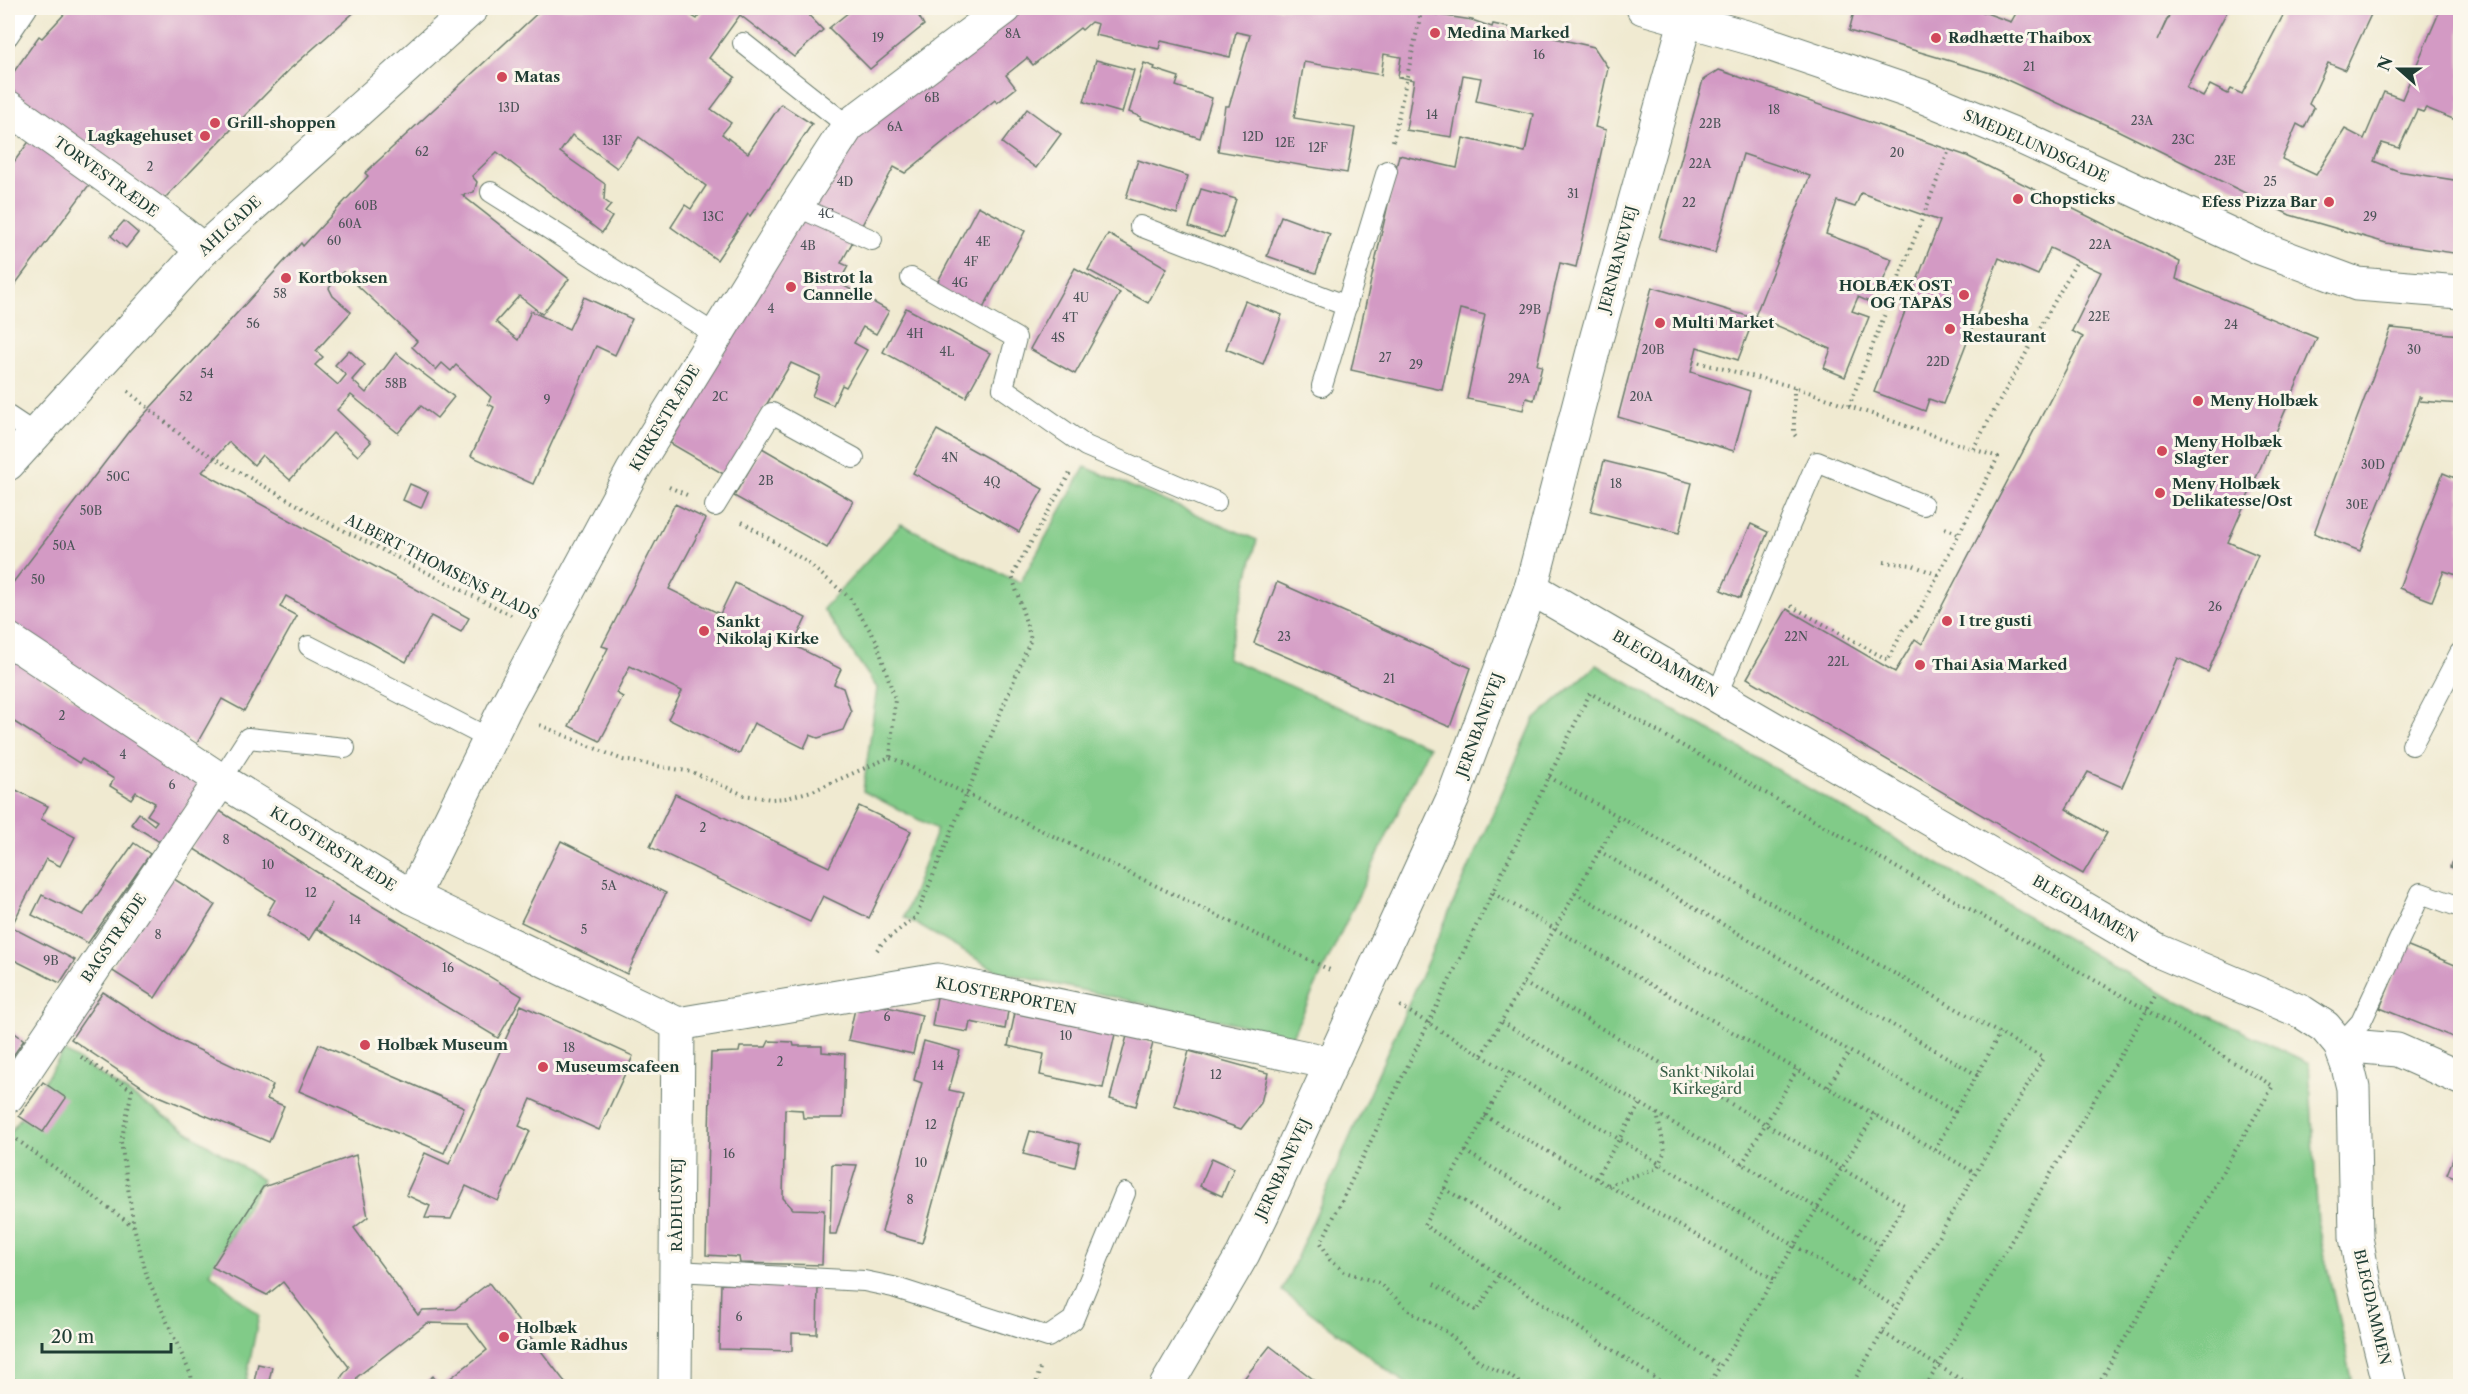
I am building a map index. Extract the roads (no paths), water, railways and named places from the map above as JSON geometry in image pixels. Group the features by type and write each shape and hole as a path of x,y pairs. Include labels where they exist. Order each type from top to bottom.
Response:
{"street":[{"name":"AHLGADE","path":"8,464 202,250 472,8"},
{"name":"KIRKESTRÆDE","path":"412,897 504,710 632,472 795,206 848,126 1005,8"},
{"name":"SMEDELUNDSGADE","path":"1643,8 1687,14 1919,95 2014,134 2258,247 2357,284 2460,292"},
{"name":"JERNBANEVEJ","path":"1166,1386 1243,1254 1453,798 1532,588 1606,302 1687,14"},
{"name":"TORVESTRÆDE","path":"8,107 158,214 202,250"},
{"name":"BLEGDAMMEN","path":"1532,588 2156,950 2302,1012 2325,1027 2340,1045 2353,1088 2356,1238 2364,1282 2391,1386"},
{"name":"KLOSTERSTRÆDE","path":"8,639 221,780 412,897 678,1024"},
{"name":"BAGSTRÆDE","path":"8,1095 221,780"},
{"name":"KLOSTERPORTEN","path":"678,1024 938,980 1332,1063"},
{"name":"RÅDHUSVEJ","path":"675,1386 678,1024"},
{"path":"2340,1045 2397,1050 2460,1078"}],"lane":[{"path":"8,36 27,8"},
{"path":"743,43 848,126"},
{"path":"1322,386 1387,171"},
{"path":"491,192 716,335"},
{"path":"795,206 872,240"},
{"path":"1140,226 1347,306"},
{"path":"911,278 1016,338 1003,388 1086,446 1216,502"},
{"path":"715,506 772,413 854,458"},
{"path":"8,416 35,434"},
{"path":"1717,694 1817,462 1923,505"},
{"path":"309,646 490,739"},
{"path":"2412,745 2460,652"},
{"path":"221,780 248,738 345,748"},
{"path":"2340,1045 2361,1022 2421,893 2460,907"},
{"path":"676,1271 864,1281 893,1287 1048,1337 1073,1320 1125,1193"}],"place":[{"name":"Medina Marked","path":"1435,33"},
{"name":"Rødhætte Thaibox","path":"1936,38"},
{"name":"Matas","path":"502,77"},
{"name":"Grill-shoppen","path":"215,123"},
{"name":"Lagkagehuset","path":"205,136"},
{"name":"Chopsticks","path":"2018,199"},
{"name":"Efess Pizza Bar","path":"2329,202"},
{"name":"Kortboksen","path":"286,278"},
{"name":"Bistrot la Cannelle","path":"791,287"},
{"name":"HOLBÆK OST OG TAPAS","path":"1964,295"},
{"name":"Multi Market","path":"1660,323"},
{"name":"Habesha Restaurant","path":"1950,329"},
{"name":"Meny Holbæk","path":"2198,401"},
{"name":"Meny Holbæk Slagter","path":"2162,451"},
{"name":"Meny Holbæk Delikatesse/Ost","path":"2160,493"},
{"name":"I tre gusti","path":"1947,621"},
{"name":"Sankt Nikolaj Kirke","path":"704,631"},
{"name":"Thai Asia Marked","path":"1920,665"},
{"name":"Holbæk Museum","path":"365,1045"},
{"name":"Museumscafeen","path":"543,1067"},
{"name":"Holbæk Gamle Rådhus","path":"504,1337"}],"park label":[{"name":"Sankt Nikolai Kirkegård","path":"1707,1080"}]}
